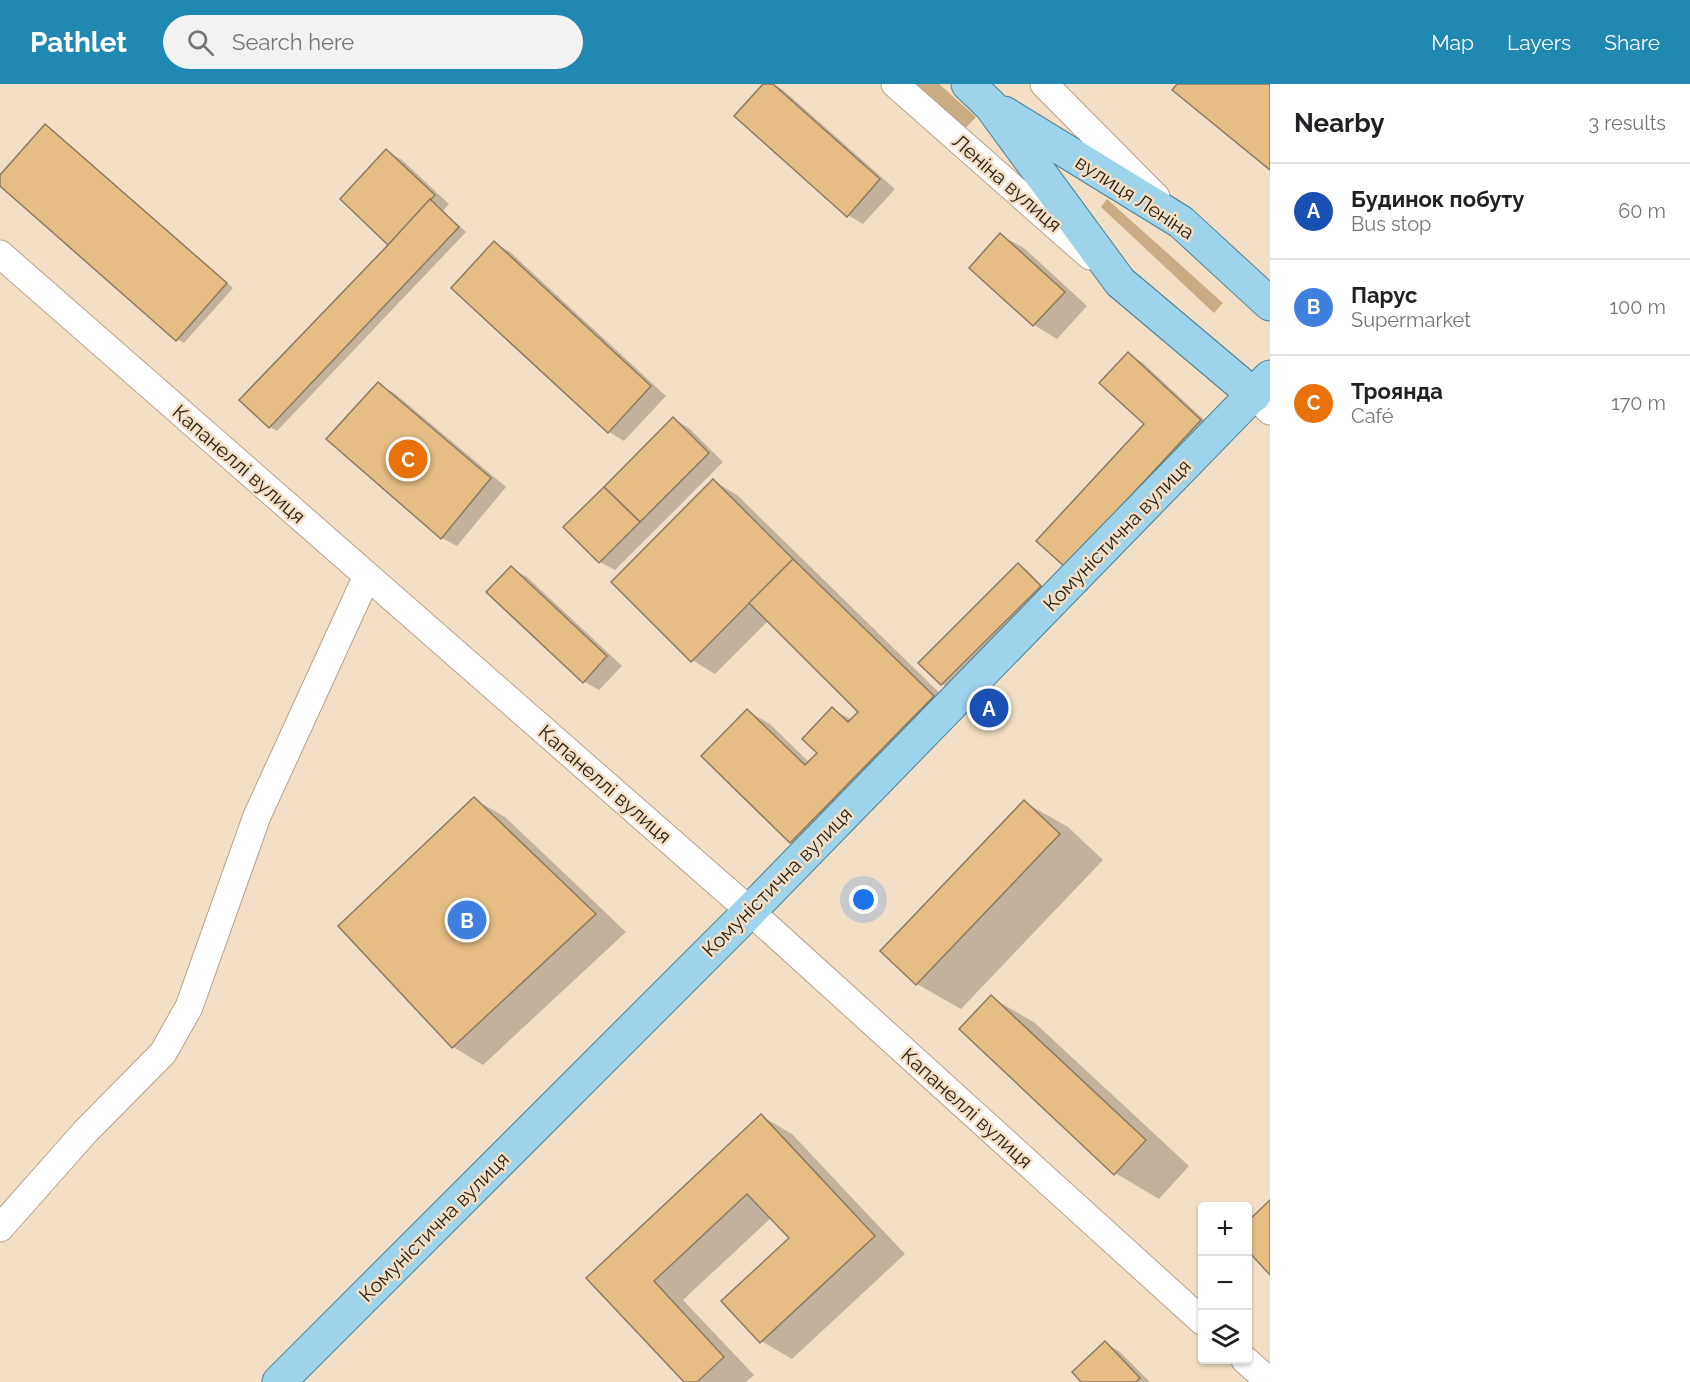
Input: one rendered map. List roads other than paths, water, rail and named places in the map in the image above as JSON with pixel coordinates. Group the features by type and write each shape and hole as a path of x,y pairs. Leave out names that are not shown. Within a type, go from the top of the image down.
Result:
{"main road":[{"name":"Леніна вулиця","path":"979,94 1119,282 1265,394"},
{"name":"вулиця Леніна","path":"979,94 1180,222 1270,304"},
{"name":"Комуністична вулиця","path":"279,1382 1265,394"}],"street":[{"name":"Леніна вулиця","path":"895,84 1119,282"},
{"path":"1044,84 1180,222"},
{"name":"Капанеллі вулиця","path":"0,254 750,911 1198,1316"},
{"path":"0,1228 85,1132 163,1053 189,1006 257,816 367,576"},
{"path":"1250,1364 1270,1382"}],"place":[{"name":"Троянда","path":"408,459"},
{"name":"Будинок побуту","path":"989,708"},
{"name":"Парус","path":"467,920"}]}
